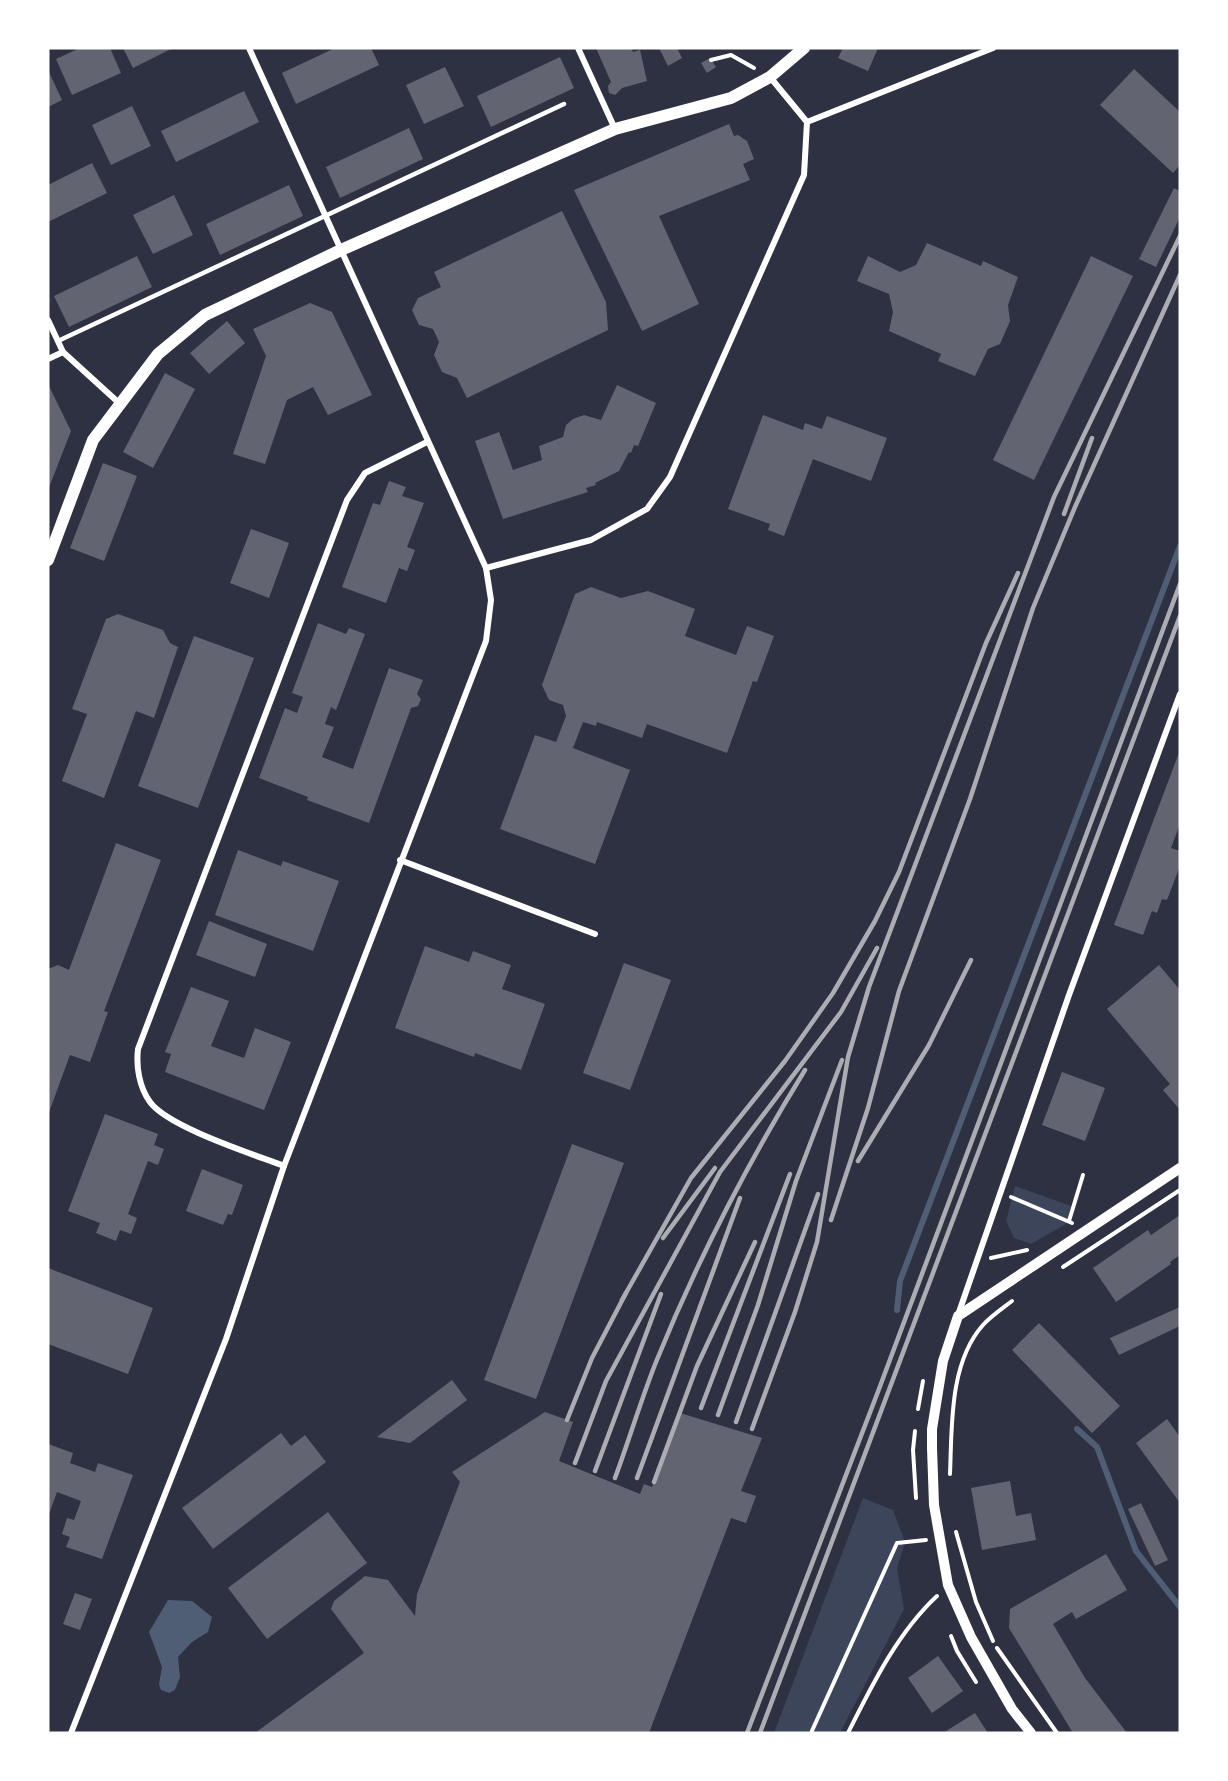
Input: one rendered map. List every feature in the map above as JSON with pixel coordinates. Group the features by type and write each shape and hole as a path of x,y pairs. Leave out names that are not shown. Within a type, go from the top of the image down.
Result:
{"main road":[{"path":"48,560 93,440 158,354 205,315 341,250 615,129 731,98 770,77 804,48"}],"street":[{"path":"71,1733 226,1340 284,1166 486,641 491,600 486,568 249,48"},
{"path":"578,48 615,129"},
{"path":"807,122 993,48"},
{"path":"486,568 591,540 647,509 670,477 804,175 807,122 770,77"},
{"path":"48,320 63,352 118,404"},
{"path":"48,359 63,352"},
{"path":"284,1166 167,1119 149,1102 136,1067 138,1049 347,500 365,473 427,442"},
{"path":"1030,1733 1012,1709 970,1637 948,1585 934,1505 932,1429 943,1362 958,1316 1073,984 1180,694"},
{"path":"400,860 595,934"},
{"path":"958,1316 1180,1168"}],"lane":[{"path":"58,341 326,218 564,104"}],"path":[{"path":"711,60 731,54 770,77"},
{"path":"1069,1221 1083,1175"},
{"path":"1060,1269 1180,1190"},
{"path":"1000,1193 1069,1221 1086,1231"},
{"path":"950,1485 952,1427 960,1371 973,1339 984,1324 1014,1299"},
{"path":"954,1525 976,1602 994,1644 1057,1733"},
{"path":"811,1733 897,1543 938,1538"},
{"path":"848,1733 869,1690 914,1620 948,1585"}],"shaded area":[{"path":"1015,1186 1071,1206 1066,1224 1031,1244 1014,1238 1006,1221"},
{"path":"863,1498 893,1510 905,1542 897,1568 904,1609 840,1733 774,1733"},
{"path":"168,1600 192,1601 212,1617 208,1632 192,1642 178,1657 180,1677 175,1690 169,1693 161,1690 159,1684 162,1667 149,1632"}],"building":[{"path":"80,48 110,48 121,73 72,95 56,59"},
{"path":"123,48 173,48 133,68"},
{"path":"335,48 371,48 379,65 296,104 282,73"},
{"path":"596,48 631,48 633,52 640,50 647,81 622,88 615,95 609,93 608,86 611,82"},
{"path":"659,48 677,48 682,58 668,66"},
{"path":"843,48 878,48 868,71 838,58"},
{"path":"560,57 574,88 491,127 477,96"},
{"path":"710,58 716,67 707,73 701,63"},
{"path":"445,67 464,106 424,124 406,85"},
{"path":"1134,69 1180,112 1180,165 1173,173 1100,105"},
{"path":"48,70 62,100 48,107"},
{"path":"244,91 259,122 176,162 161,131"},
{"path":"132,106 151,146 111,165 92,125"},
{"path":"729,124 734,136 738,135 747,141 754,159 743,164 750,180 659,216 699,304 642,331 574,190"},
{"path":"409,128 423,159 340,198 326,167"},
{"path":"92,163 107,193 48,222 48,185"},
{"path":"289,185 303,216 220,255 206,224"},
{"path":"1174,188 1180,191 1180,217 1156,267 1139,259"},
{"path":"174,195 193,235 153,254 133,215"},
{"path":"562,211 606,302 608,330 467,398 457,378 442,372 434,355 439,342 433,329 419,325 412,310 418,298 441,287 434,272"},
{"path":"927,243 981,266 983,261 1018,277 1008,305 1010,321 1000,344 988,349 975,376 938,361 941,354 889,331 893,312 889,294 857,281 868,256 900,272 916,265"},
{"path":"137,256 152,287 69,327 54,296"},
{"path":"1091,256 1133,276 1034,480 993,460"},
{"path":"310,303 332,312 372,395 328,415 313,387 287,400 265,464 233,454 266,356 253,329"},
{"path":"227,321 245,343 209,374 190,353"},
{"path":"165,373 195,389 153,468 123,452"},
{"path":"48,384 71,431 48,490"},
{"path":"617,385 656,403 638,446 634,445 619,471 595,483 596,485 586,488 588,492 503,519 475,441 499,432 513,470 542,460 539,446 563,437 566,425 573,419 584,415 601,420"},
{"path":"763,415 803,430 805,423 822,429 827,416 887,438 871,481 813,459 784,536 768,530 770,524 728,509"},
{"path":"103,463 137,476 104,561 70,548"},
{"path":"389,481 406,487 402,496 424,503 407,547 415,550 407,571 399,568 386,603 342,587 373,503 380,505"},
{"path":"251,529 289,543 269,598 230,583"},
{"path":"591,587 621,598 648,591 695,609 685,636 736,655 747,626 774,636 757,682 753,681 727,753 647,724 642,738 597,722 596,726 583,722 573,748 630,770 595,864 500,829 535,735 556,742 566,716 563,705 549,700 542,685 575,594"},
{"path":"118,614 163,630 170,643 178,647 154,718 136,711 104,798 62,781 87,714 72,709 106,619"},
{"path":"318,623 346,634 349,628 365,634 336,710 331,707 325,724 334,727 322,757 353,769 389,668 423,680 417,694 421,699 418,706 411,708 369,823 307,800 308,797 259,778 285,708 297,713 303,697 292,693"},
{"path":"194,636 254,658 198,808 138,786"},
{"path":"1180,750 1180,824 1171,848 1180,851 1180,866 1167,900 1162,899 1157,913 1152,911 1143,935 1114,925"},
{"path":"116,843 161,860 104,1011 108,1012 90,1062 70,1055 48,1115 48,969 58,965 69,970"},
{"path":"238,850 281,866 283,861 339,881 313,951 215,915"},
{"path":"209,921 267,944 255,977 196,955"},
{"path":"425,946 469,962 473,951 511,965 502,989 545,1004 521,1070 475,1053 474,1057 395,1028"},
{"path":"624,963 671,980 630,1090 583,1073"},
{"path":"1159,965 1180,990 1180,1110 1163,1090 1170,1084 1107,1009"},
{"path":"191,987 229,1001 211,1046 244,1058 255,1028 291,1042 264,1110 165,1072 171,1054 165,1052"},
{"path":"1062,1072 1105,1088 1085,1141 1042,1125"},
{"path":"105,1114 158,1134 154,1145 164,1149 158,1165 148,1161 128,1214 137,1218 131,1234 120,1230 116,1241 96,1233 100,1223 68,1211"},
{"path":"572,1144 624,1163 536,1399 484,1380"},
{"path":"202,1169 243,1185 232,1215 228,1214 223,1225 186,1211"},
{"path":"1180,1215 1180,1255 1170,1262 1171,1264 1116,1302 1093,1268 1148,1230 1151,1235"},
{"path":"48,1268 153,1308 128,1374 48,1344"},
{"path":"1180,1307 1180,1326 1119,1355 1110,1338"},
{"path":"1039,1323 1120,1406 1092,1433 1012,1350"},
{"path":"452,1380 467,1400 410,1443 377,1437"},
{"path":"545,1412 573,1422 559,1461 640,1494 644,1484 652,1487 680,1413 762,1438 741,1491 756,1496 746,1523 731,1518 649,1733 255,1733 364,1653 331,1609 334,1601 365,1576 388,1580 415,1616 417,1594 460,1482 452,1472"},
{"path":"1167,1419 1180,1437 1180,1503 1136,1443"},
{"path":"281,1433 291,1446 305,1435 326,1462 213,1549 182,1508"},
{"path":"48,1444 73,1453 70,1463 95,1472 98,1463 133,1475 102,1559 66,1547 70,1537 62,1534 67,1518 74,1520 81,1501 57,1492 48,1517"},
{"path":"1010,1481 1016,1516 1031,1513 1036,1540 982,1550 971,1488"},
{"path":"1141,1503 1168,1560 1155,1566 1128,1509"},
{"path":"328,1512 367,1563 267,1639 228,1588"},
{"path":"1106,1554 1127,1590 1076,1619 1072,1612 1053,1624 1085,1678 1127,1733 1073,1733 1009,1628 1010,1609"},
{"path":"75,1593 92,1599 80,1630 63,1624"},
{"path":"938,1656 963,1691 932,1713 908,1678"},
{"path":"975,1713 988,1733 943,1733"}],"waterway":[{"path":"897,1310 900,1281 1180,546"},
{"path":"1077,1429 1097,1447 1136,1551 1180,1607"}],"railway":[{"path":"752,1429 795,1312 817,1242 848,1057 869,987 1054,497 1180,236"},
{"path":"831,1220 868,1108 899,991 970,799 1033,608 1075,507 1180,275"},
{"path":"1064,514 1092,438"},
{"path":"622,1300 691,1178 785,1061 833,993 875,921 899,872 986,643 1018,573"},
{"path":"747,1733 879,1389 1180,584"},
{"path":"760,1733 1180,616"},
{"path":"575,1463 606,1381 720,1172 841,1012 877,948"},
{"path":"858,1161 929,1045 971,960"},
{"path":"718,1415 758,1305 796,1181 842,1060"},
{"path":"615,1478 656,1362 688,1287 743,1177 805,1070"},
{"path":"663,1238 715,1168"},
{"path":"701,1408 790,1174"},
{"path":"736,1422 818,1194"},
{"path":"637,1478 740,1198"},
{"path":"654,1482 697,1366 755,1242"},
{"path":"567,1420 592,1358 626,1293"},
{"path":"595,1471 661,1294"}]}
